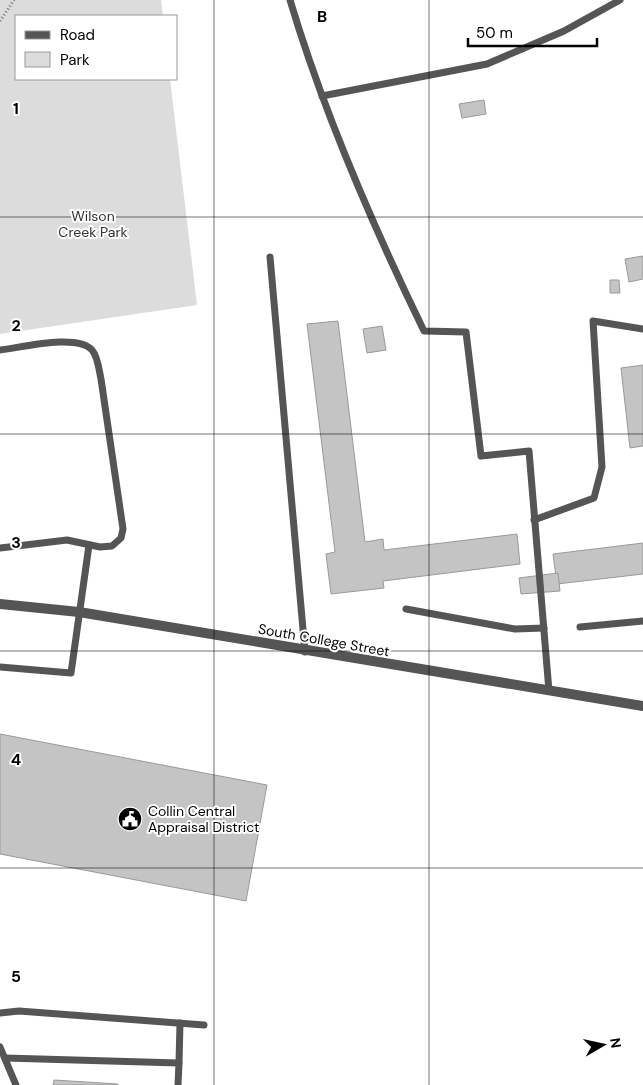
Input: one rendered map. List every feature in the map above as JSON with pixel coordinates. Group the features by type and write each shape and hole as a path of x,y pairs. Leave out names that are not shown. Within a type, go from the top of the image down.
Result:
{"street":[{"name":"South College Street","path":"0,604 79,612 305,652 643,706"}],"lane":[{"path":"290,0 305,52 374,228 424,331 466,332 481,456 529,451 549,691"},
{"path":"322,96 487,64 564,31 620,0"},
{"path":"270,257 305,652"},
{"path":"534,520 594,498 602,468 593,321 643,328"},
{"path":"0,350 71,342 83,344 91,348 96,356 123,529 121,538 112,546 100,547 67,540 51,540 0,548"},
{"path":"0,667 70,673 89,545"},
{"path":"406,609 515,629 544,628"},
{"path":"580,627 643,621"},
{"path":"0,1013 19,1011 204,1025"},
{"path":"178,1085 180,1023"},
{"path":"0,1047 16,1085"},
{"path":"4,1058 179,1063"}],"path":[{"path":"0,21 14,0"}],"green space":[{"name":"Wilson Creek Park","path":"0,0 161,0 163,15 15,15 15,80 170,80 197,305 0,334"}],"building":[{"path":"484,100 486,114 462,118 459,104"},
{"path":"643,256 643,279 629,282 625,259"},
{"path":"610,280 619,280 620,293 610,293"},
{"path":"338,321 365,542 383,539 384,550 517,534 520,564 383,581 384,588 331,594 326,554 335,552 307,324"},
{"path":"382,326 386,350 367,353 363,329"},
{"path":"643,365 643,446 630,448 621,368"},
{"path":"643,543 643,574 557,584 553,554"},
{"path":"558,573 560,591 521,594 519,578"},
{"name":"Collin Central Appraisal District","path":"0,734 267,785 246,901 0,854"},
{"path":"54,1080 118,1084 118,1085 53,1085"}],"place":[{"name":"Collin Central Appraisal District","path":"130,819"}]}
